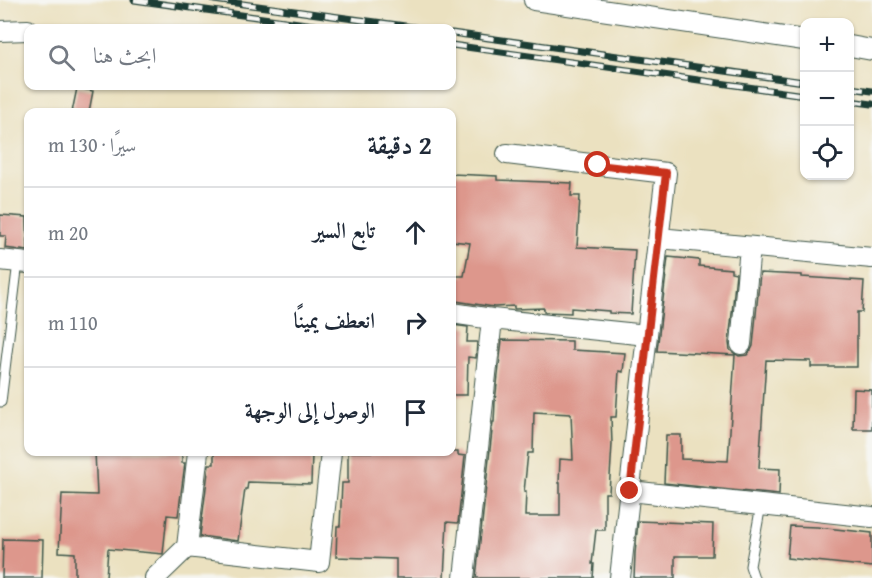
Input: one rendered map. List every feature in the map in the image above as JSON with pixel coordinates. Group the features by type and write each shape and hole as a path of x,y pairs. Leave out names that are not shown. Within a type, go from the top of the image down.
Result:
{"street":[{"path":"534,0 800,39"},
{"path":"0,31 24,30"},
{"path":"854,47 872,50"},
{"path":"507,154 666,173 620,578"},
{"path":"659,238 872,258"},
{"path":"741,344 750,247"},
{"path":"456,314 647,335"},
{"path":"464,578 492,319"},
{"path":"155,578 187,547 198,456"},
{"path":"187,547 319,562 331,456"},
{"path":"630,491 872,517"}],"lane":[{"path":"1,402 15,261"},
{"path":"754,578 750,566 761,505"}],"building":[{"path":"77,90 93,91 90,108 73,108"},
{"path":"456,174 497,176 497,180 572,183 571,196 580,196 577,247 635,250 631,314 571,308 571,313 544,312 544,308 514,309 514,306 494,307 456,301 456,276 464,276 470,243 456,241"},
{"path":"0,215 24,217 24,250 5,248 6,236 0,236"},
{"path":"668,257 699,260 699,266 731,269 731,272 736,273 729,343 730,350 739,356 747,355 753,346 760,273 864,281 862,312 857,312 857,367 811,367 811,361 766,360 759,468 780,469 779,495 664,483 666,435 681,435 681,459 728,461 735,355 657,351"},
{"path":"456,326 468,327 467,342 477,342 476,358 468,357 467,395 456,395"},
{"path":"502,340 572,341 572,350 625,353 623,372 619,371 616,417 611,417 612,444 609,493 605,493 605,530 596,530 592,564 594,564 593,578 476,578","holes":["534,412 571,414 573,460 560,459 560,516 525,516 526,492 524,492 528,453 533,453"]},
{"path":"854,389 872,390 872,429 853,429"},
{"path":"458,452 458,455 465,456 458,523 447,522 444,578 396,578 396,559 336,557 342,483 348,483 348,456 456,456"},
{"path":"95,456 182,456 182,463 185,463 178,516 167,515 163,554 108,549 106,578 75,578 75,553 59,552 62,494 97,495"},
{"path":"214,456 312,456 311,484 248,482 238,541 200,536 209,464 214,464"},
{"path":"638,521 713,524 712,556 675,556 675,578 634,578"},
{"path":"790,526 872,533 872,567 787,558"},
{"path":"3,539 43,540 42,578 2,578"}],"railway":[{"path":"134,0 306,24"},
{"path":"214,0 391,24"},
{"path":"456,34 800,81"},
{"path":"456,46 800,94"},
{"path":"854,89 872,91"},
{"path":"854,102 872,104"}],"route":[{"path":"598,165 666,173 630,491"}]}
